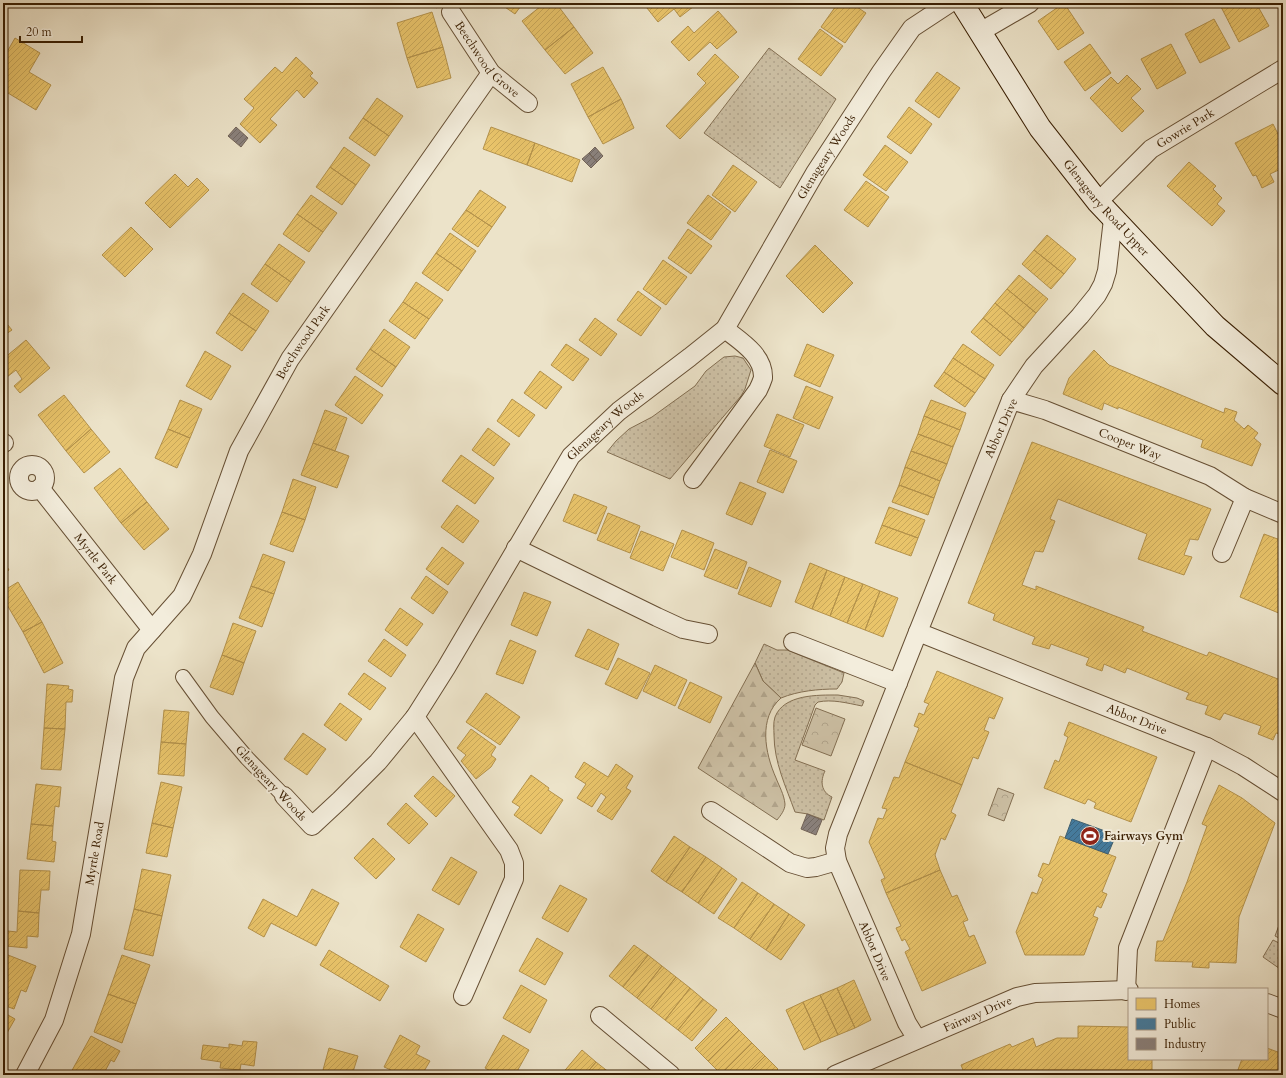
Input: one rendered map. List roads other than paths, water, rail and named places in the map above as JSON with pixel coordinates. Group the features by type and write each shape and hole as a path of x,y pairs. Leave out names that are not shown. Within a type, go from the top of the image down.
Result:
{"main road":[{"name":"Glenageary Road Upper","path":"962,3 1040,128 1098,202 1215,326 1283,384"}],"street":[{"name":"Glenageary Woods","path":"183,677 212,717 247,758 312,826 378,762 415,717 446,668 571,456 619,411 724,329 815,173 880,72 912,28 950,3"},
{"path":"980,32 1030,3"},
{"name":"Beechwood Grove","path":"451,12 491,73 528,103"},
{"name":"Gowrie Park","path":"1098,202 1151,149 1283,69"},
{"name":"Beechwood Park","path":"152,630 182,596 202,554 239,451 290,359 491,73"},
{"name":"Abbot Drive","path":"917,1039 904,1018 837,861 835,843 918,632 1012,400 1034,366 1080,316 1097,295 1103,284 1107,271 1113,218"},
{"path":"693,479 758,390 763,378 761,368 755,355 748,346 724,329"},
{"name":"Cooper Way","path":"1012,400 1045,410 1210,476 1245,498 1283,514"},
{"name":"Myrtle Park","path":"40,488 152,630"},
{"path":"1222,553 1245,498"},
{"path":"516,548 683,629 708,634"},
{"name":"Myrtle Road","path":"25,1075 54,1020 81,934 124,678 136,648 152,630"},
{"name":"Abbot Drive","path":"918,632 1207,748 1243,766 1283,792"},
{"path":"793,642 898,683"},
{"path":"415,717 509,850 514,863 514,879 463,996"},
{"path":"1127,991 1128,948 1207,748"},
{"path":"711,811 790,863 807,868 837,861"},
{"name":"Fairway Drive","path":"835,1075 1017,997 1035,993 1127,991"},
{"path":"1268,1003 1283,1009"},
{"path":"600,1016 671,1075"}],"place":[{"name":"Fairways Gym","path":"1090,836"}]}
